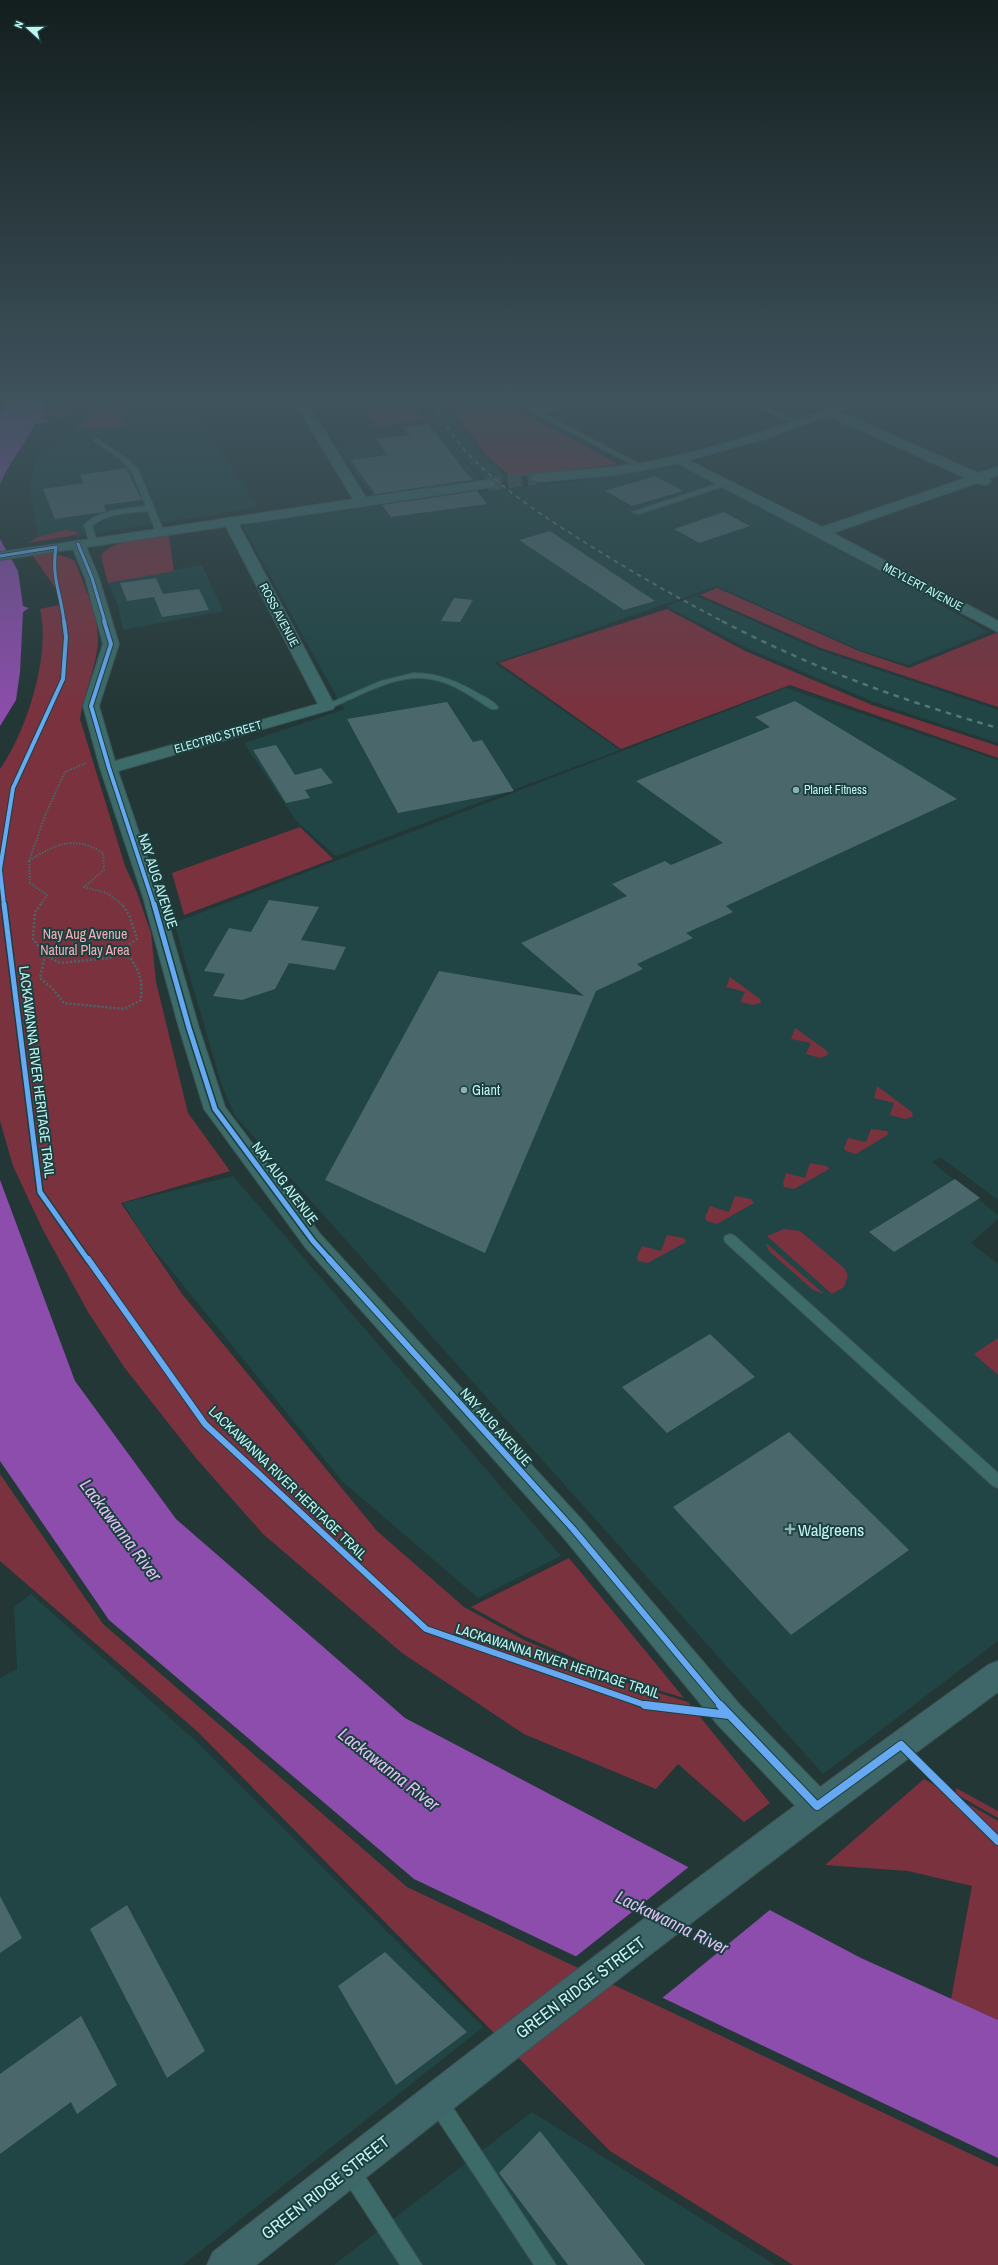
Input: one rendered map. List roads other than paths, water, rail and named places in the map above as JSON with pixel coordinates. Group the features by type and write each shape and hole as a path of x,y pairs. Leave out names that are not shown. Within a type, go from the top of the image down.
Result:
{"main road":[{"name":"GREEN RIDGE STREET","path":"226,2265 435,2099 817,1806 998,1675"}],"street":[{"path":"0,556 231,523 357,502"},
{"name":"MEYLERT AVENUE","path":"761,502 821,532 998,628"},
{"path":"821,532 909,502"},
{"name":"ROSS AVENUE","path":"231,523 327,706"},
{"name":"NAY AUG AVENUE","path":"86,543 92,578 111,644 91,706 109,768 152,897 189,1028 215,1108 313,1241 573,1529 729,1715 817,1806"},
{"name":"ELECTRIC STREET","path":"109,768 327,706"}],"lane":[{"path":"147,502 160,532"},
{"path":"636,512 669,502"},
{"path":"86,543 88,525 90,522 104,516 150,508"},
{"path":"327,706 391,681 416,676 431,676 443,679 494,706"},
{"path":"730,1239 998,1482"},
{"path":"435,2099 546,2265"},
{"path":"348,2168 412,2265"}],"water":[{"path":"0,539 18,571 23,606 29,608 23,612 20,672 16,700 0,726"},
{"name":"Lackawanna River","path":"0,1180 75,1381 176,1519 405,1718 861,1958 998,2020 998,2158 414,1879 109,1620 0,1461"}],"railway":[{"path":"524,502 605,555 664,590 724,622"},
{"path":"722,621 755,638 857,682 962,718 998,728"}],"place":[{"name":"Planet Fitness","path":"796,790"},
{"name":"Giant","path":"464,1090"},
{"name":"Walgreens","path":"790,1529"}],"park label":[{"name":"Nay Aug Avenue Natural Play Area","path":"85,942"}]}
